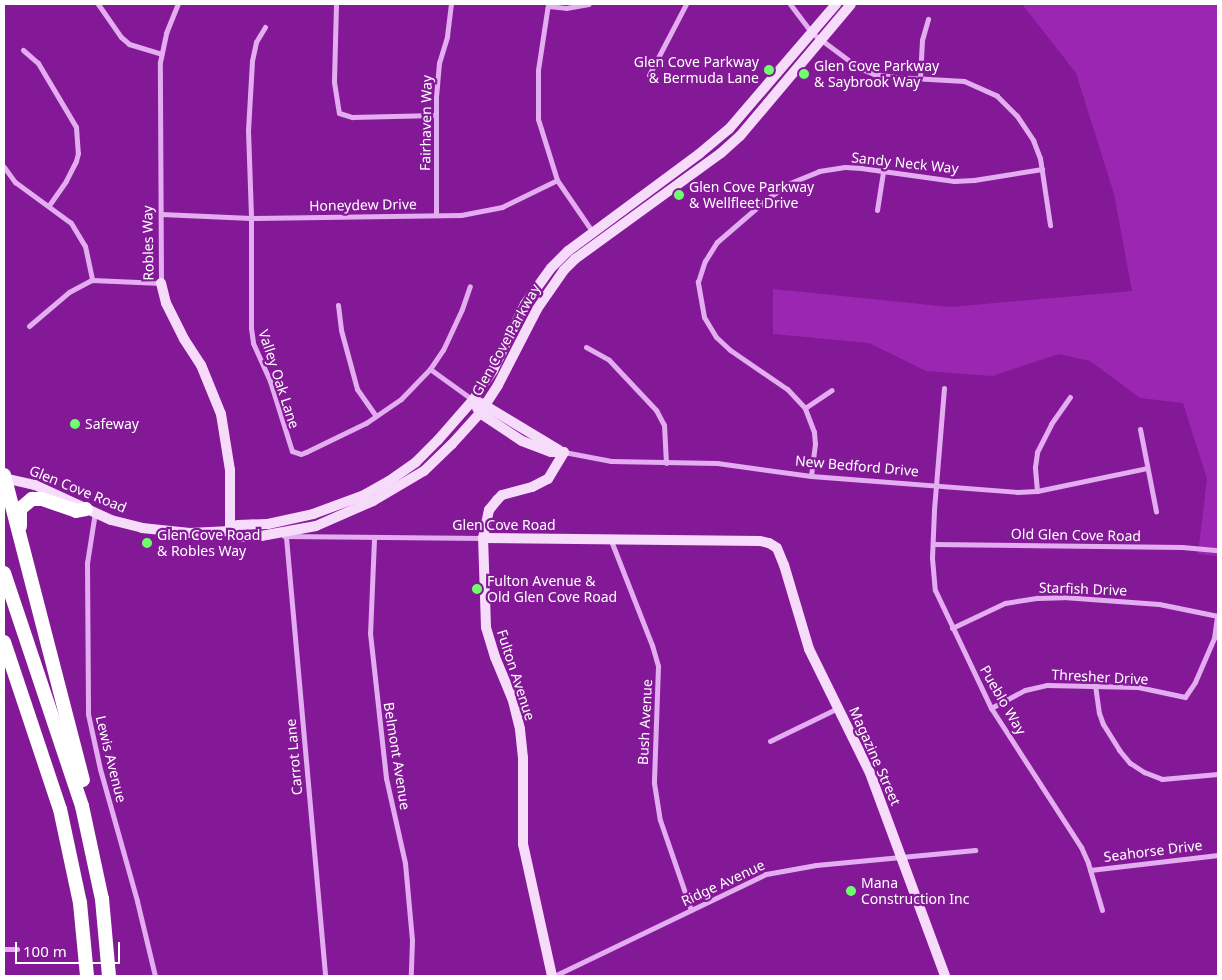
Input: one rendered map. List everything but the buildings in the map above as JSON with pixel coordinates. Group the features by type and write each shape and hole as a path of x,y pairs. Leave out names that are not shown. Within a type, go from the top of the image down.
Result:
{"highway":[{"path":"4,478 78,758 89,805 91,840"},
{"path":"20,537 20,509 32,499 42,499 76,511 90,510"},
{"path":"4,573 71,766 91,840 103,909 109,976"},
{"path":"4,642 60,808 80,903 87,976"},
{"path":"4,671 41,766 60,808"}],"main road":[{"name":"Glen Cove Parkway","path":"268,524 333,508 390,481 416,462 473,400 493,370 525,304 543,279 568,251 700,154 729,129 836,4"},
{"name":"Glen Cove Parkway","path":"261,536 316,526 391,492 424,470 452,444 483,409 498,385 537,309 552,286 575,260 671,191 740,136 852,4"},
{"name":"Robles Way","path":"161,283 169,309 184,339 201,365 221,414 230,470 230,531"},
{"name":"New Bedford Drive","path":"473,400 522,441 551,452 564,452"},
{"name":"Fulton Avenue","path":"553,976 523,844 523,758 520,729 512,698 495,657 486,626 483,538 489,510 497,500 502,495 541,484 548,479 564,452"},
{"name":"Glen Cove Road","path":"4,478 35,485 117,521 170,532 230,531 239,537 261,536"},
{"name":"Glen Cove Road","path":"230,531 238,525 268,524"},
{"name":"Glen Cove Road","path":"483,538 760,541 769,543 777,548"},
{"name":"Magazine Street","path":"777,548 784,565 809,649 870,773 945,976"}],"street":[{"path":"98,4 129,44 161,54"},
{"name":"Robles Way","path":"161,283 161,54 166,33 178,4"},
{"path":"336,4 334,82 339,113 352,117 436,115"},
{"name":"Fairhaven Way","path":"436,215 436,115 439,63 447,36 451,4"},
{"path":"589,4 573,8 548,5 538,70 537,104 545,142 557,180 600,242"},
{"path":"649,75 686,4"},
{"path":"790,4 812,33 846,60 874,74 964,81 997,96 1026,127 1040,158 1050,224"},
{"path":"920,78 922,40 928,18"},
{"name":"Valley Oak Lane","path":"265,27 256,42 252,61 248,130 251,218 251,328 253,343 270,381 292,451 300,454 306,452 376,416 400,399 430,368 452,331 470,286"},
{"path":"24,50 38,63 76,127 78,153 76,161 66,181 49,205"},
{"path":"4,167 16,182 65,216 78,232 85,246 92,280"},
{"name":"Sandy Neck Way","path":"811,476 815,444 814,432 805,408 787,389 730,350 709,327 700,302 698,282 705,261 717,242 768,198 790,183 819,171 834,168 861,168 954,181 974,180 1042,169"},
{"path":"877,210 883,171"},
{"name":"Honeydew Drive","path":"161,214 251,218 436,215 493,210 557,180"},
{"path":"29,326 69,292 92,280 161,283"},
{"path":"338,305 341,330 357,389 376,416"},
{"path":"586,347 609,360 656,410 665,431 666,463"},
{"name":"New Bedford Drive","path":"430,368 473,400"},
{"name":"Pueblo Way","path":"944,388 933,544 935,590 991,708 1081,847 1102,910"},
{"path":"805,408 832,390"},
{"path":"1037,491 1034,467 1037,452 1051,424 1070,397"},
{"path":"1140,429 1156,511"},
{"name":"New Bedford Drive","path":"564,452 611,461 717,463 811,476 1017,492 1037,491 1147,468"},
{"name":"Lewis Avenue","path":"90,510 87,563 88,714 100,769 133,884 155,976"},
{"name":"Glen Cove Road","path":"261,536 374,539 483,538"},
{"name":"Carrot Lane","path":"286,536 325,976"},
{"name":"Bush Avenue","path":"610,538 656,660 658,680 654,783 660,820 691,910"},
{"name":"Belmont Avenue","path":"374,539 370,633 386,778 405,863 412,940 412,976"},
{"name":"Old Glen Cove Road","path":"933,544 1182,547 1218,550"},
{"name":"Starfish Drive","path":"952,628 1005,603 1038,598 1063,597 1159,604 1218,616"},
{"name":"Thresher Drive","path":"991,708 1035,687 1047,684 1138,687 1185,697 1195,682 1214,638 1218,616"},
{"path":"1096,685 1103,724 1119,750 1130,763 1144,772 1162,779 1218,774"},
{"path":"770,741 838,708"},
{"name":"Ridge Avenue","path":"553,976 757,878 778,870 975,850"},
{"name":"Seahorse Drive","path":"1090,870 1218,854"},
{"path":"4,949 17,949"}],"shaded area":[{"path":"1022,4 1218,4 1218,556 1198,554 1207,479 1183,403 1140,398 1090,361 1059,354 992,376 926,371 869,343 773,334 773,289 950,307 1132,291 1114,194 1076,73"}],"place":[{"name":"Glen Cove Parkway & Bermuda Lane","path":"769,70"},
{"name":"Glen Cove Parkway & Saybrook Way","path":"804,74"},
{"name":"Glen Cove Parkway & Wellfleet Drive","path":"679,195"},
{"name":"Safeway","path":"75,424"},
{"name":"Glen Cove Road & Robles Way","path":"147,543"},
{"name":"Fulton Avenue & Old Glen Cove Road","path":"477,589"},
{"name":"Mana Construction Inc","path":"851,891"}]}
